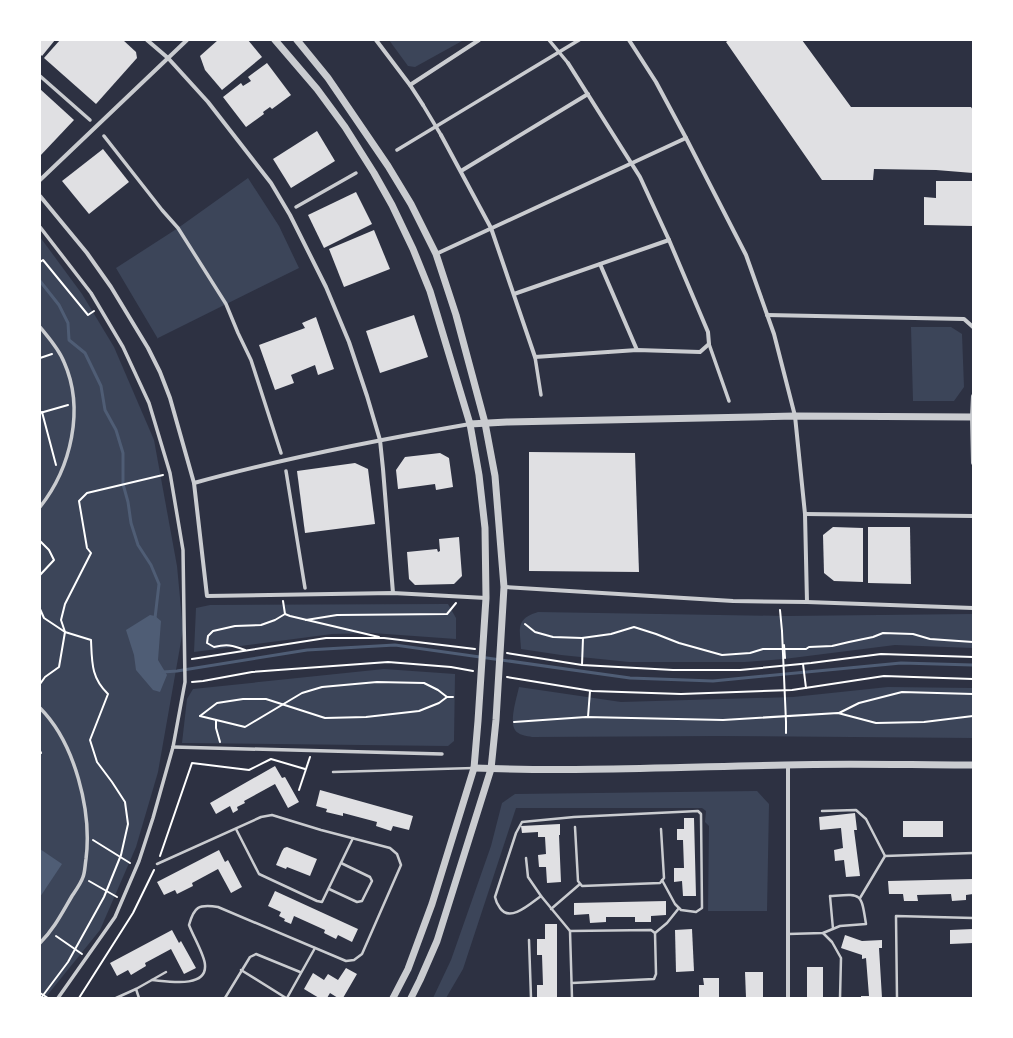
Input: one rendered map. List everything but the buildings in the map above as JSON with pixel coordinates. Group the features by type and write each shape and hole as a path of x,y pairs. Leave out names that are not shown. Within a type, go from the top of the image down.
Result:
{"street":[{"path":"147,40 168,58 208,102 271,183 290,214 326,287 349,342 380,440 393,594"},
{"path":"40,180 187,40"},
{"path":"275,40 317,89 345,127 392,205 413,249 430,291 470,424 479,475 484,528 486,598 474,768 432,904 408,969 393,998"},
{"path":"297,40 328,78 388,166 414,211 436,254 456,315 485,423 495,476 504,587 496,720 491,769 437,941 411,998"},
{"path":"376,40 410,85 436,126 492,228 535,357 541,396"},
{"path":"410,85 479,40"},
{"path":"550,40 568,63 640,176 708,332 709,344 728,401"},
{"path":"397,150 579,40"},
{"path":"629,40 656,82 746,255 774,334 795,416 805,514 807,602"},
{"path":"40,76 90,120"},
{"path":"461,171 588,94"},
{"path":"104,136 178,228 226,304 251,360 281,453"},
{"path":"436,254 686,138"},
{"path":"296,207 356,173"},
{"path":"40,196 87,253 111,287 148,348 160,372 170,398 194,484 207,596 393,594 486,598"},
{"path":"40,227 91,293 123,347 149,403 170,473 183,550 184,682 173,747 153,818 136,867 115,917 58,998"},
{"path":"514,294 669,240"},
{"path":"600,264 637,350"},
{"path":"767,315 964,319 973,327"},
{"path":"40,327 53,342 64,362 72,388 74,420 68,451 59,476 48,497 40,507"},
{"path":"535,357 637,350 700,352 709,344"},
{"path":"973,396 973,462"},
{"path":"194,484 244,470 380,440 470,424 795,416 972,417"},
{"path":"286,471 305,588"},
{"path":"805,514 973,516"},
{"path":"504,587 733,601 973,608"},
{"path":"40,708 58,731 71,757 86,816 88,842 83,877 51,933 40,944"},
{"path":"173,747 442,754"},
{"path":"788,765 788,998"},
{"path":"474,768 973,765"}],"lane":[{"path":"333,772 474,768"},
{"path":"822,811 856,810 866,819 885,856"},
{"path":"541,896 520,911 508,914 502,911 496,902 496,896 516,833 522,822 698,811 701,814 702,908 696,912 681,910 675,904 662,880"},
{"path":"152,980 183,982 195,980 203,974 206,966 204,959 188,925 196,908 206,905 218,907 346,961 354,960 362,954 401,865 398,854 390,848 321,830 272,814 261,817 157,864"},
{"path":"575,827 578,881 582,886 660,883 664,878 660,829"},
{"path":"236,829 259,874 322,902 353,838"},
{"path":"885,856 973,854"},
{"path":"860,898 885,856"},
{"path":"526,858 528,877 551,909 570,931 572,998"},
{"path":"329,889 357,902 362,901 372,880 370,877 341,863"},
{"path":"551,909 580,884"},
{"path":"788,934 823,933 833,929 840,926 866,924 863,903 860,898 853,895 830,896 833,929"},
{"path":"572,983 654,979 656,974 655,933 679,908"},
{"path":"897,998 896,916 973,918"},
{"path":"570,931 651,930 655,933"},
{"path":"823,933 832,942 841,958 840,998"},
{"path":"529,940 530,998"},
{"path":"241,970 286,998 315,948"},
{"path":"225,998 250,957 256,954 300,972"},
{"path":"116,998 136,989 166,972"},
{"path":"136,989 139,998"}],"path":[{"path":"40,262 43,260 88,314 94,311"},
{"path":"40,358 59,352"},
{"path":"59,476 41,412 73,404"},
{"path":"40,684 45,677 59,667 65,632 62,620 65,604 91,553 87,548 79,501 87,493 165,474"},
{"path":"40,541 49,550 54,560 40,575"},
{"path":"283,601 285,614"},
{"path":"306,620 337,615 447,614 457,602"},
{"path":"40,609 44,618 65,632 91,640 91,663 100,685 108,694 90,740 97,762 125,802 128,824 120,856 106,891 68,962 41,998"},
{"path":"780,610 785,666"},
{"path":"246,650 225,644 214,647 207,643 208,636 213,631 235,626 261,625 275,620 285,614 384,638"},
{"path":"525,624 535,632 553,637 583,638 611,634 634,627 656,634 679,644 722,655 750,653 763,649 806,649 809,647 832,646 873,637 883,633 913,634 930,639 973,642"},
{"path":"782,631 786,722"},
{"path":"582,665 583,638"},
{"path":"806,688 804,664 881,654 973,657"},
{"path":"184,682 203,681 252,672 388,662 451,667 480,672"},
{"path":"502,676 590,691 681,694 785,691 884,676 973,679"},
{"path":"447,697 438,690 424,683 377,682 322,687 302,693 283,704 264,717 245,727 200,716 217,704 243,699 266,699 283,704 325,718 360,717 419,711 439,703 447,697 453,697"},
{"path":"588,717 590,691"},
{"path":"785,691 786,733"},
{"path":"838,713 858,703 902,692 973,694"},
{"path":"514,722 588,717 723,720 838,713 876,723 924,722 973,716"},
{"path":"216,720 216,728 222,748"},
{"path":"299,790 313,751"},
{"path":"80,998 133,913 157,864 192,763 249,770 271,759 305,770"},
{"path":"87,836 136,867"},
{"path":"83,877 122,900"},
{"path":"51,933 75,949"},
{"path":"40,993 48,998"}],"shaded area":[{"path":"389,40 462,41 415,67 408,66"},
{"path":"248,178 279,226 299,268 158,339 116,268 178,228"},
{"path":"40,237 82,294 114,347 154,440 177,566 183,630 158,772 136,847 100,930 45,998 40,998"},
{"path":"911,327 951,327 962,334 964,387 954,401 913,401"},
{"path":"448,604 456,618 456,639 372,633 332,634 194,652 196,608 210,605"},
{"path":"538,612 786,616 973,614 973,648 895,645 784,659 745,662 629,662 521,649 520,626 526,618"},
{"path":"150,615 155,616 161,621 158,660 167,675 160,692 153,690 136,670 134,655 126,630"},
{"path":"384,669 455,674 454,741 448,746 182,743 187,699 193,689"},
{"path":"519,687 621,702 793,697 888,687 973,688 973,738 717,736 532,737 518,733 513,726 513,715"},
{"path":"757,791 769,804 767,911 708,911 709,826 705,822 706,811 702,808 516,808 463,969 446,998 433,998 451,960 491,846 502,803 515,794"},
{"path":"40,849 62,864 40,897"}],"waterway":[{"path":"40,281 59,305 68,323 69,340 85,353 101,386 105,410 116,430 123,453 123,484 128,502 131,523 138,545 151,565 159,584 155,618"},
{"path":"163,672 307,650 395,645 630,678 713,681 901,663 973,665"}]}
